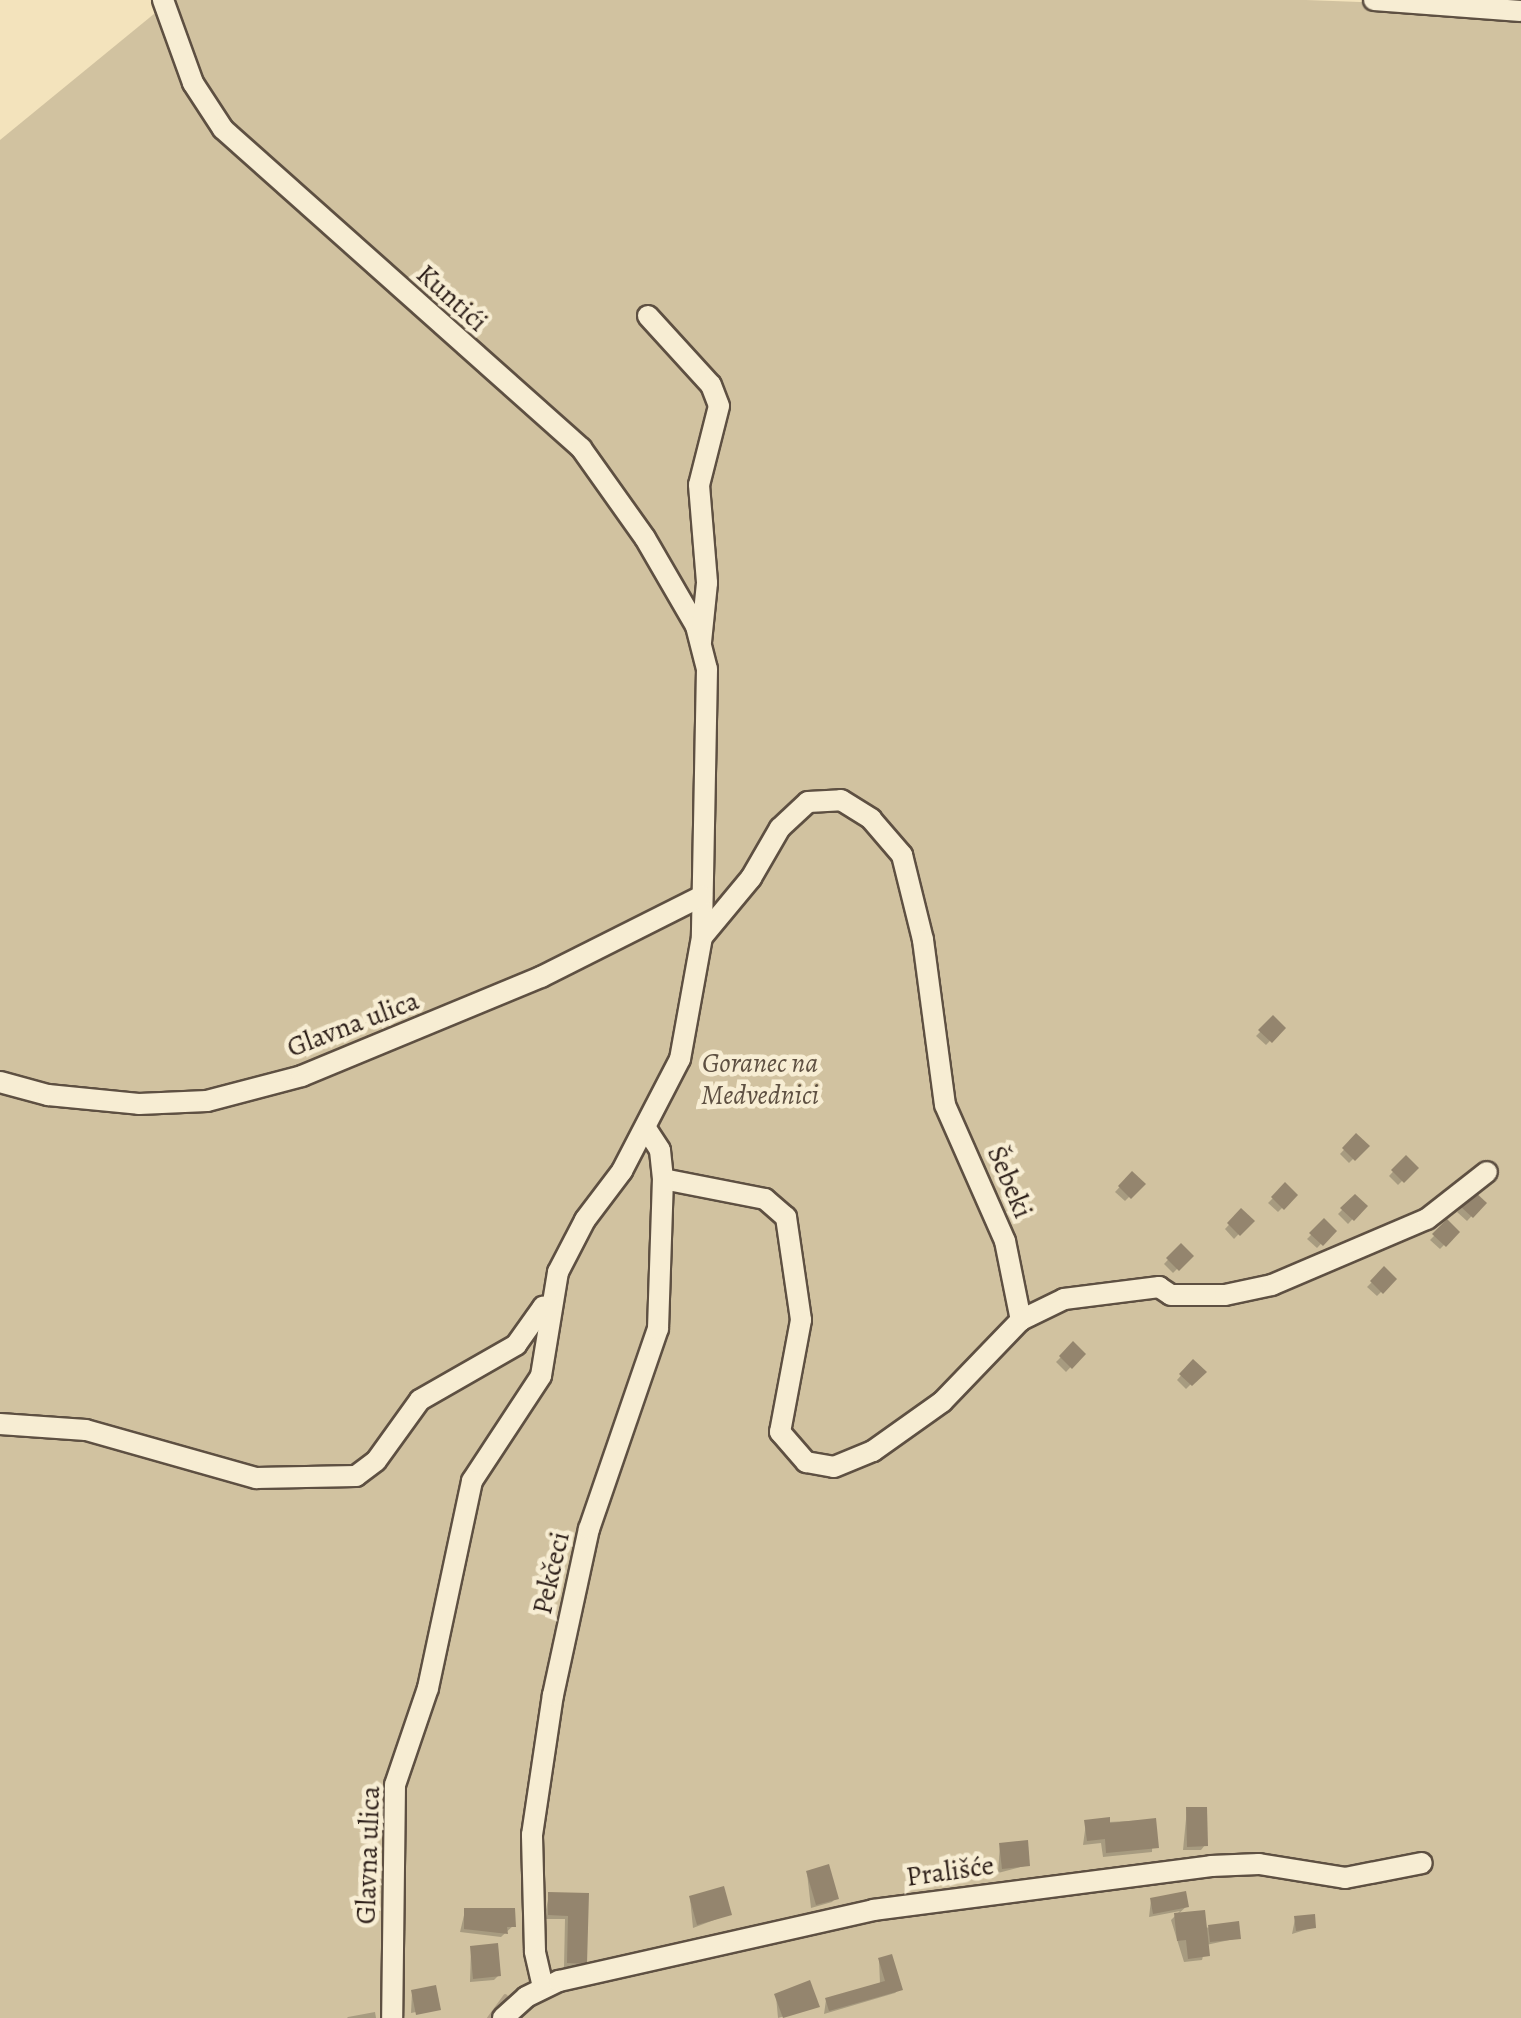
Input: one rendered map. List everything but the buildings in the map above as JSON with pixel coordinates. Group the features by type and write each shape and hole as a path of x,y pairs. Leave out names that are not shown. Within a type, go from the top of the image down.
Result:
{"street":[{"name":"Kuntići","path":"163,0 192,83 222,129 580,448 645,538 701,644 707,670 702,937"},
{"path":"1374,0 1521,12"},
{"name":"Kuntići","path":"648,316 711,385 719,406 700,485 707,612 701,644"},
{"name":"Šebeki","path":"702,937 751,878 780,828 808,802 840,800 871,819 902,855 923,940 946,1104 1005,1241 1021,1320"},
{"name":"Glavna ulica","path":"0,1082 48,1095 140,1104 206,1100 302,1076 542,977 702,896"},
{"name":"Glavna ulica","path":"392,2018 395,1786 428,1688 472,1481 541,1376 552,1306 567,1254 645,1128 680,1059 702,937"},
{"name":"Pekčeci","path":"543,1987 531,1894 532,1835 553,1695 590,1529 652,1356 663,1179 660,1150 645,1128"},
{"path":"663,1179 765,1199 786,1216 801,1320 780,1432 806,1462 834,1467 874,1451 942,1402 1021,1320 1064,1298 1159,1287 1171,1296 1225,1295 1272,1285 1426,1219 1487,1172"},
{"name":"Glavna ulica","path":"0,1424 86,1430 256,1478 356,1476 376,1462 420,1400 516,1345 543,1307 552,1306"},
{"name":"Prališće","path":"503,2018 543,1987 873,1910 1211,1866 1258,1864 1345,1878 1422,1863"}],"green space":[{"name":"Goranec na Medvednici","path":"171,0 1306,0 1521,8 1521,2018 0,2018 0,140"}],"waterway":[{"path":"489,2018 505,1996"}]}
